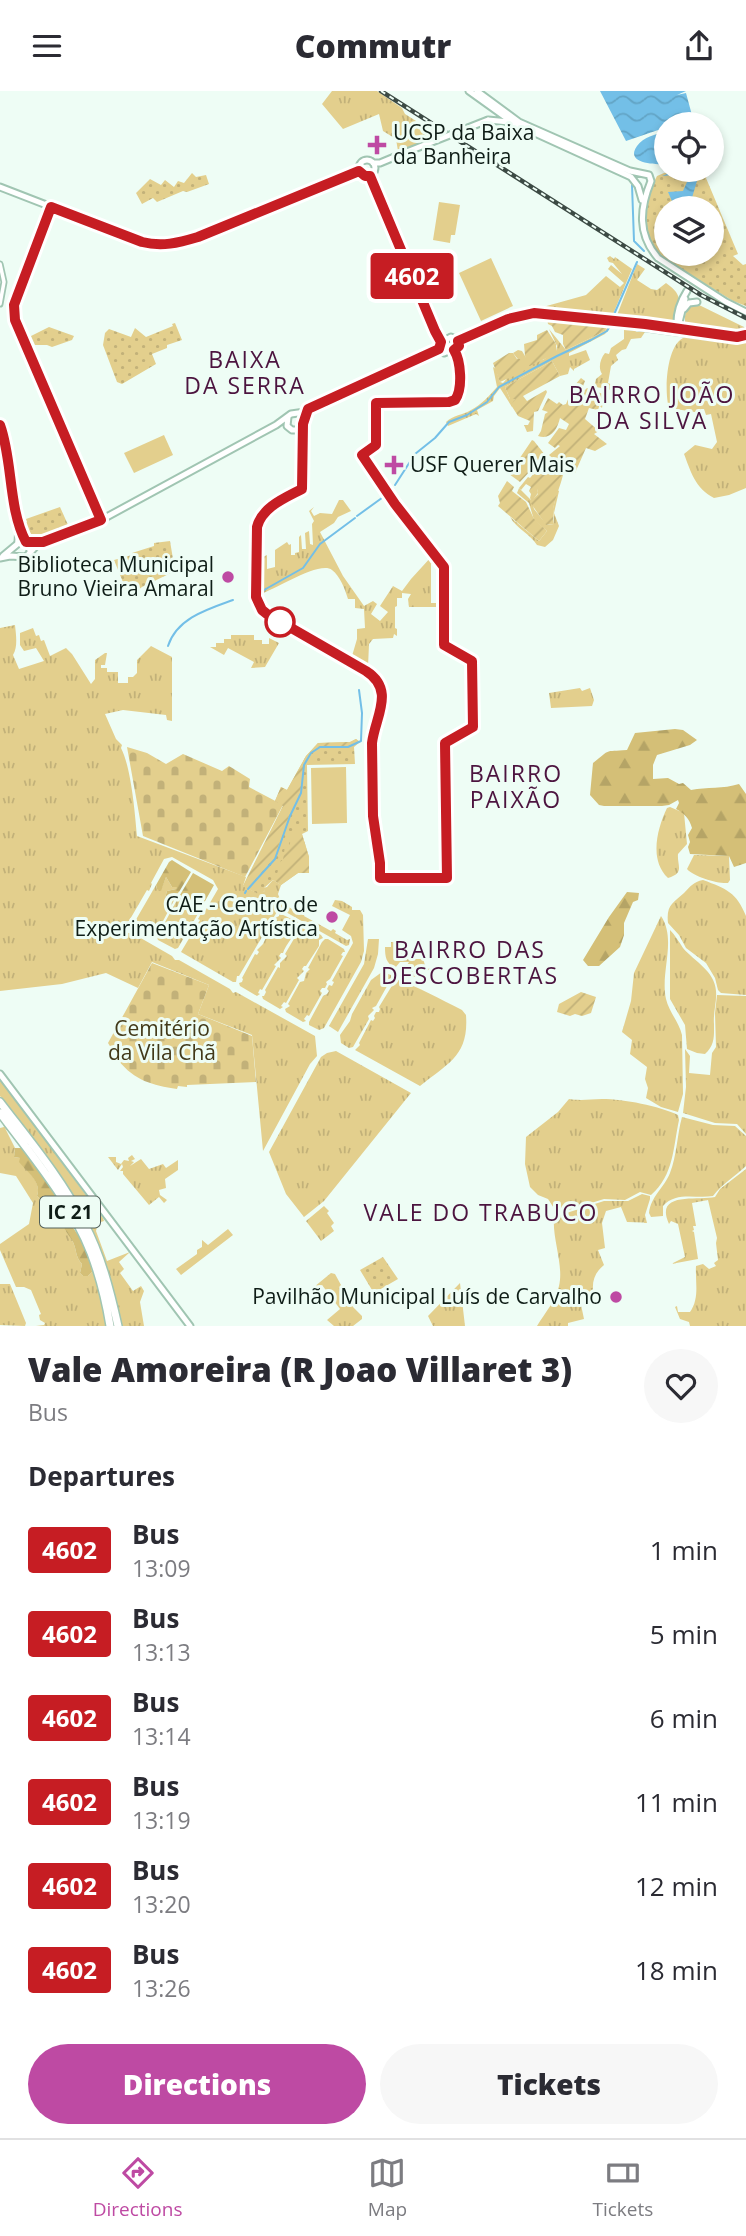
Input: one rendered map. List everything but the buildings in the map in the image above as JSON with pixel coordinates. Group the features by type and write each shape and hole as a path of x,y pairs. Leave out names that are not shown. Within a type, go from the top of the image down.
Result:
{"highway":[{"name":"IC 21","path":"0,1102 72,1200 84,1222 104,1270 118,1326"},
{"name":"IC 21","path":"0,1113 67,1207 79,1229 98,1274 110,1326"}],"main road":[{"path":"469,91 515,124"},
{"path":"477,91 519,122 630,171 647,173 651,176 643,207"},
{"path":"488,120 492,115 492,107"},
{"path":"359,171 370,176 376,165 488,120 500,120 515,124 628,175 644,188 649,186"},
{"path":"359,171 363,161 367,160 376,165"},
{"path":"0,187 155,245 198,237 359,171"},
{"path":"641,173 636,177 643,207 643,235 649,248 658,258 726,302 746,310"},
{"path":"676,330 686,293"},
{"path":"664,327 681,316 689,303 697,302"},
{"path":"458,341 508,319 528,314 737,337"},
{"path":"681,316 686,326 698,331"},
{"path":"602,321 714,337 746,335"},
{"path":"0,558 26,557 43,542 101,520 288,417 439,349 441,342 453,337 458,341"},
{"path":"439,349 444,353 450,352 458,348 458,341"},
{"path":"276,425 298,430 308,409"},
{"path":"295,414 300,416 303,422"},
{"path":"287,426 288,417"},
{"path":"0,558 21,541 43,542"},
{"path":"27,542 30,552"},
{"path":"16,545 15,552 18,556"},
{"path":"0,1074 190,1326"}],"street":[{"path":"0,264 4,282 0,304"},
{"path":"0,425 19,520 27,542"},
{"path":"16,545 19,520"}],"green space":[{"path":"332,91 377,91 402,108 405,114 443,135 398,151 396,139 383,131 379,114 343,129 322,104"},
{"path":"192,173 196,177 206,175 209,184 157,202 153,198 142,204 136,193 150,179 161,185 165,180 174,187 178,181 184,183"},
{"path":"654,182 708,182 714,196 654,196 654,250 646,229 648,194"},
{"path":"439,202 460,205 455,235 451,235 450,243 433,240"},
{"path":"724,221 738,254 733,256 743,265 746,264 746,306 733,301 676,266 724,266"},
{"path":"610,256 632,269 611,319 632,321 617,315 637,264 645,269 637,280 657,290 666,283 678,295 679,304 673,321 666,325 603,319 543,311 543,307 586,295 606,276 620,287 624,283 608,269 611,265 622,274 609,262 607,258"},
{"path":"491,258 513,306 481,321 459,273"},
{"path":"695,303 746,328 746,332 727,334 689,327 685,323 685,316 688,306"},
{"path":"554,318 594,323 610,328 605,334 569,353 569,356 586,350 590,360 574,371 570,367 568,374 560,376 552,361 505,387 510,399 515,399 512,407 500,388 493,401 477,410 479,416 476,414 448,426 446,422 475,408 497,387 493,367 503,383 521,363 513,353 522,351 528,361 543,360 556,351 557,346 549,329 566,350 607,328 554,322"},
{"path":"547,319 607,327 605,331 566,350 563,335 555,332"},
{"path":"175,323 182,340 152,354 156,364 122,384 117,382 103,345 105,333 109,329 131,337 135,328 146,337"},
{"path":"49,327 74,336 72,340 52,347 35,345 31,336"},
{"path":"624,329 645,332 641,338 631,339 626,349 616,355 618,360 611,366 608,383 613,385 604,397 602,408 603,388 594,387 596,379 602,374 601,361 605,353 609,354 611,348 624,339"},
{"path":"547,330 556,344 556,351 559,352 528,365 524,344 537,340 537,335"},
{"path":"685,337 731,340 746,338 746,488 729,495 714,498 702,489 694,479 684,454 695,445 712,449 717,442 711,414 706,415 704,409 701,409 701,413 669,408 667,401 670,358 679,341"},
{"path":"509,353 520,359 525,371 500,382 493,363"},
{"path":"552,361 560,376 523,396 527,401 546,390 547,392 538,411 534,412 533,431 527,432 524,425 528,425 530,421 518,416 511,405 515,399 510,399 505,387"},
{"path":"581,378 585,381 582,389 587,388 603,394 598,410 589,408 585,419 599,431 594,434 607,444 595,451 586,448 575,473 567,471 549,455 560,446 555,448 548,443 559,428 566,430 569,424 560,418 553,433 547,437 538,436 548,412 542,410 548,398 557,404 566,404"},
{"path":"164,435 173,455 134,473 124,453"},
{"path":"532,440 545,455 520,482 509,474"},
{"path":"543,462 563,475 554,505 554,524 546,525 530,502 538,494 537,489 529,491 531,487 526,484 521,490 519,488"},
{"path":"507,481 514,487 512,491 526,502 534,519 547,531 539,541 498,506 498,496"},
{"path":"519,488 531,500 529,491 537,489 538,493 532,501 534,509 547,525 554,524 553,509 557,490 559,491 554,513 559,526 553,540 545,547 537,545 510,517 539,541 547,531 534,520 529,503 517,493"},
{"path":"339,500 343,500 351,511 338,517 320,532 343,576 364,606 373,601 377,604 371,614 380,621 388,612 380,606 393,586 402,591 432,556 439,564 431,564 431,603 440,603 440,607 409,607 408,599 411,594 402,593 402,598 397,598 395,607 397,636 394,634 393,638 373,639 369,644 368,667 352,656 357,629 365,628 364,609 355,608 355,599 348,599 340,579 332,570 326,568 308,572 260,594 260,568 263,557 267,555 267,569 275,567 275,550 287,542 291,544 291,555 295,555 299,552 301,535 302,549 306,549 305,533 309,531 310,544 313,545 314,521 309,511 314,507 311,511 314,516 320,513 332,514"},
{"path":"60,507 69,527 36,539 26,535 26,519"},
{"path":"170,541 175,571 142,587 129,597 114,560 154,546 154,543"},
{"path":"15,625 16,645 13,655 19,669 44,661 36,648 24,651 20,645 20,633 33,628 36,636 39,635 41,641 44,640 50,656 66,648 91,684 95,679 95,660 105,653 105,665 101,665 101,668 107,668 107,672 118,672 118,683 128,683 128,677 137,673 137,660 151,646 172,657 172,721 167,720 166,715 123,710 105,714 116,739 122,745 132,791 137,836 246,877 243,886 257,893 265,891 263,888 273,880 281,885 278,894 286,905 298,913 305,913 304,916 331,931 333,929 347,940 350,939 349,945 346,946 278,910 237,976 236,982 233,982 181,952 202,912 204,913 218,889 213,880 172,857 164,859 149,891 147,890 129,921 131,922 124,929 126,933 132,933 233,993 236,992 315,1036 317,1056 310,1064 263,1151 252,1035 198,1014 209,985 152,962 138,988 106,973 62,984 0,991 0,628"},
{"path":"231,635 254,635 254,640 262,640 262,644 269,644 269,638 279,643 265,667 251,668 254,662 228,648 224,655 210,647 216,647 216,643 224,643 224,639 231,639"},
{"path":"580,688 582,691 590,688 594,700 592,706 551,708 549,693"},
{"path":"683,730 697,740 690,745 657,755 653,765 653,779 668,778 679,784 683,783 691,790 739,784 746,794 746,863 734,867 729,856 690,854 688,835 692,828 686,817 676,809 678,800 662,806 604,806 599,805 590,795 593,763 603,755 611,751 627,750 635,733"},
{"path":"356,739 360,742 354,747 355,764 307,765 308,831 302,834 309,857 309,873 298,873 281,885 273,880 264,888 265,891 258,894 243,886 283,806 275,801 281,787 287,790 306,756 318,743 350,742"},
{"path":"356,739 360,742 350,746 320,746 313,750 305,762 300,793 274,858 247,889 243,886 283,806 275,801 281,787 287,790 306,756 318,743 350,742"},
{"path":"127,747 147,753 166,764 183,754 222,771 229,766 250,779 249,787 283,805 245,877 143,836"},
{"path":"346,767 347,823 312,824 311,768"},
{"path":"670,807 684,813 687,844 678,854 677,874 668,878 658,862 657,844 663,816"},
{"path":"293,833 302,834 309,857 309,873 298,873 281,885 275,881 285,846 289,846"},
{"path":"694,855 729,856 728,883 706,879 690,872 687,869"},
{"path":"172,860 191,872 179,892 168,900 165,898 167,891 177,887 172,887 166,877 161,891 156,885"},
{"path":"193,873 214,885 199,912 196,908 199,904 177,900"},
{"path":"166,877 172,887 178,887 167,891 165,898 178,893 155,936 152,936 134,923 156,885 157,889 162,887"},
{"path":"703,880 730,892 746,916 746,995 721,993 706,963 686,948 668,923 671,905 692,885"},
{"path":"627,892 639,893 638,900 633,902 624,923 620,947 599,966 588,966 583,960"},
{"path":"177,900 199,904 196,908 199,912 175,949 157,937"},
{"path":"335,900 342,901 352,907 352,910 360,910 363,915 364,951 361,962 324,1028 319,1030 309,1025 309,1022 323,996 329,991 329,985 332,986 332,981 353,943 351,936 342,930 350,915 332,906"},
{"path":"279,913 299,925 296,925 293,936 279,956 281,958 274,965 276,966 257,996 239,983 242,982"},
{"path":"661,916 668,935 666,999 682,1035 683,1094 678,1112 661,1107 646,1098 647,1067 630,1054 632,1040 622,1032 631,1001 634,973"},
{"path":"302,925 323,938 319,940 319,946 302,969 304,971 297,978 299,980 280,1009 262,996 278,967 280,968 280,963 287,956 285,954"},
{"path":"670,930 683,948 708,972 715,984 714,1036 711,1047 705,1054 687,1049 685,1025 670,999"},
{"path":"328,939 345,952 303,1022 285,1009 290,1006 288,1004 300,982 304,981 322,942"},
{"path":"368,939 379,939 374,968 338,1032 329,1026 364,964"},
{"path":"391,942 401,942 411,952 411,959 423,959 426,968 431,969 414,977 403,972 411,968 411,965 407,965 409,962 400,962 395,968 392,966 385,951 385,947 391,947"},
{"name":"Cemitério da Vila Chã","path":"152,963 209,985 198,1014 252,1036 256,1082 187,1085 178,1086 177,1089 144,1081 124,1067 118,1060 122,1057 113,1051 108,1043"},
{"path":"382,972 391,975 391,979 376,1006 372,1008 374,1010 368,1016 369,1019 353,1047 349,1048 341,1043 340,1035 371,980"},
{"path":"396,979 462,1010 466,1015 464,1040 455,1057 420,1086 355,1050"},
{"path":"581,992 596,997 591,1013 570,1016 557,1012 559,1004"},
{"path":"717,995 746,996 746,1134 737,1124 715,1123 683,1113 686,1087 685,1049 690,1056 689,1073 710,1075 712,1053 716,1047"},
{"path":"336,1051 411,1093 324,1201 304,1217 286,1194 269,1152 321,1057"},
{"path":"0,1079 103,1218 104,1221 98,1223 96,1231 107,1261 130,1252 119,1262 124,1269 120,1273 133,1291 141,1286 144,1291 140,1302 144,1326 120,1326 90,1227 60,1177 0,1096"},
{"path":"569,1099 611,1099 678,1115 674,1151 668,1170 659,1187 651,1195 640,1192 625,1200 604,1199 557,1213 548,1199 538,1195 530,1187 525,1164 526,1137 558,1112"},
{"path":"0,1117 46,1177 76,1226 84,1243 95,1273 107,1326 36,1326 45,1323 40,1320 41,1314 31,1290 16,1287 0,1250 0,1244 29,1224 33,1203 16,1176 0,1173 0,1128 4,1127","holes":["5,1128 49,1184 76,1231 91,1265 92,1272 88,1276 80,1273 82,1264 60,1215 50,1213 45,1203 37,1196 38,1186 33,1177 20,1162 20,1158 14,1157 15,1148"]},
{"path":"682,1117 713,1125 735,1126 746,1136 746,1166 713,1196 668,1201 663,1206 663,1216 651,1217 649,1213 652,1202 672,1166"},
{"path":"15,1148 22,1148 27,1154 71,1220 91,1264 92,1272 88,1276 80,1273 82,1264 60,1215 50,1213 45,1203 37,1196 36,1182 19,1162 20,1158 14,1157"},
{"path":"132,1155 135,1159 130,1166 141,1159 149,1169 163,1164 166,1168 178,1160 178,1170 165,1179 166,1188 159,1190 160,1195 167,1200 164,1203 159,1197 149,1205 123,1171 120,1171 122,1164 118,1170 108,1157 116,1157 116,1162 121,1164 124,1160 129,1161 128,1158"},
{"path":"746,1169 746,1326 690,1326 689,1322 680,1319 675,1307 677,1306 678,1312 690,1312 696,1295 696,1266 703,1264 709,1269 716,1266 714,1263 718,1260 717,1238 708,1200 692,1203 696,1226 693,1226 692,1231 698,1259 671,1264 685,1257 678,1224 671,1221 669,1224 667,1206 680,1200 715,1197 720,1189"},
{"path":"642,1194 650,1196 645,1215 647,1223 627,1222 621,1207 606,1211 602,1223 605,1248 598,1250 604,1265 594,1279 594,1296 580,1300 584,1319 568,1323 568,1326 537,1326 559,1286 560,1269 554,1217 604,1201 628,1201"},
{"path":"324,1206 334,1223 331,1226 334,1231 321,1241 306,1221"},
{"path":"228,1229 233,1235 181,1275 176,1269 197,1254 197,1250 202,1247 202,1240 208,1245"},
{"path":"383,1257 398,1279 360,1301 372,1290 360,1270"},
{"path":"331,1273 335,1274 353,1307 362,1316 353,1326 334,1326 327,1320 340,1309 322,1285 316,1290 314,1287"},
{"path":"460,1283 465,1326 433,1326 428,1316"},
{"path":"0,1284 10,1284 25,1326 0,1325"}],"water":[{"path":"600,91 686,91 677,95 686,93 691,112 654,112 654,131 626,141"},
{"path":"654,135 654,164 638,160 634,152 643,140"},
{"path":"687,182 697,182 693,196 670,196 668,192 683,191"}],"waterway":[{"path":"632,185 634,241 644,251"},
{"path":"612,319 637,262"},
{"path":"395,485 415,454 449,422 467,415 487,402 499,387 591,340 607,331 610,326"},
{"path":"357,516 386,495"},
{"path":"264,590 303,568 320,544 355,518"},
{"path":"168,646 178,628 194,616 233,600"},
{"path":"248,889 275,859 301,793 304,765 311,753 320,747 348,747 361,741 359,690"}],"railway":[{"path":"381,91 701,295 746,318"}],"bus line":[{"name":"4602","path":"0,425 19,520 27,543 43,542 101,520 15,320 14,305 51,207 142,242 171,244 198,237 359,171 362,175 370,176 441,342 439,349 308,409 303,424 304,485 302,489 266,510 259,519 256,597 267,614 374,676 380,687 380,715 372,743 373,816 380,878 447,878 445,743 473,727 472,661 444,645 444,567 395,504 362,455 376,445 376,403 455,400 459,392 459,359 454,350 459,346 458,341 508,319 528,314 645,324 737,337 746,335"}],"place":[{"name":"UCSP da Baixa da Banheira","path":"377,145"},
{"name":"USF Querer Mais","path":"394,465"},
{"name":"Biblioteca Municipal Bruno Vieira Amaral","path":"228,577"},
{"name":"CAE - Centro de Experimentação Artística","path":"332,917"},
{"name":"Pavilhão Municipal Luís de Carvalho","path":"616,1297"}],"district":[{"name":"BAIXA DA SERRA","path":"245,373"},
{"name":"BAIRRO JOÃO DA SILVA","path":"652,408"},
{"name":"BAIRRO PAIXÃO","path":"516,787"},
{"name":"BAIRRO DAS DESCOBERTAS","path":"470,963"},
{"name":"VALE DO TRABUCO","path":"481,1213"}]}
